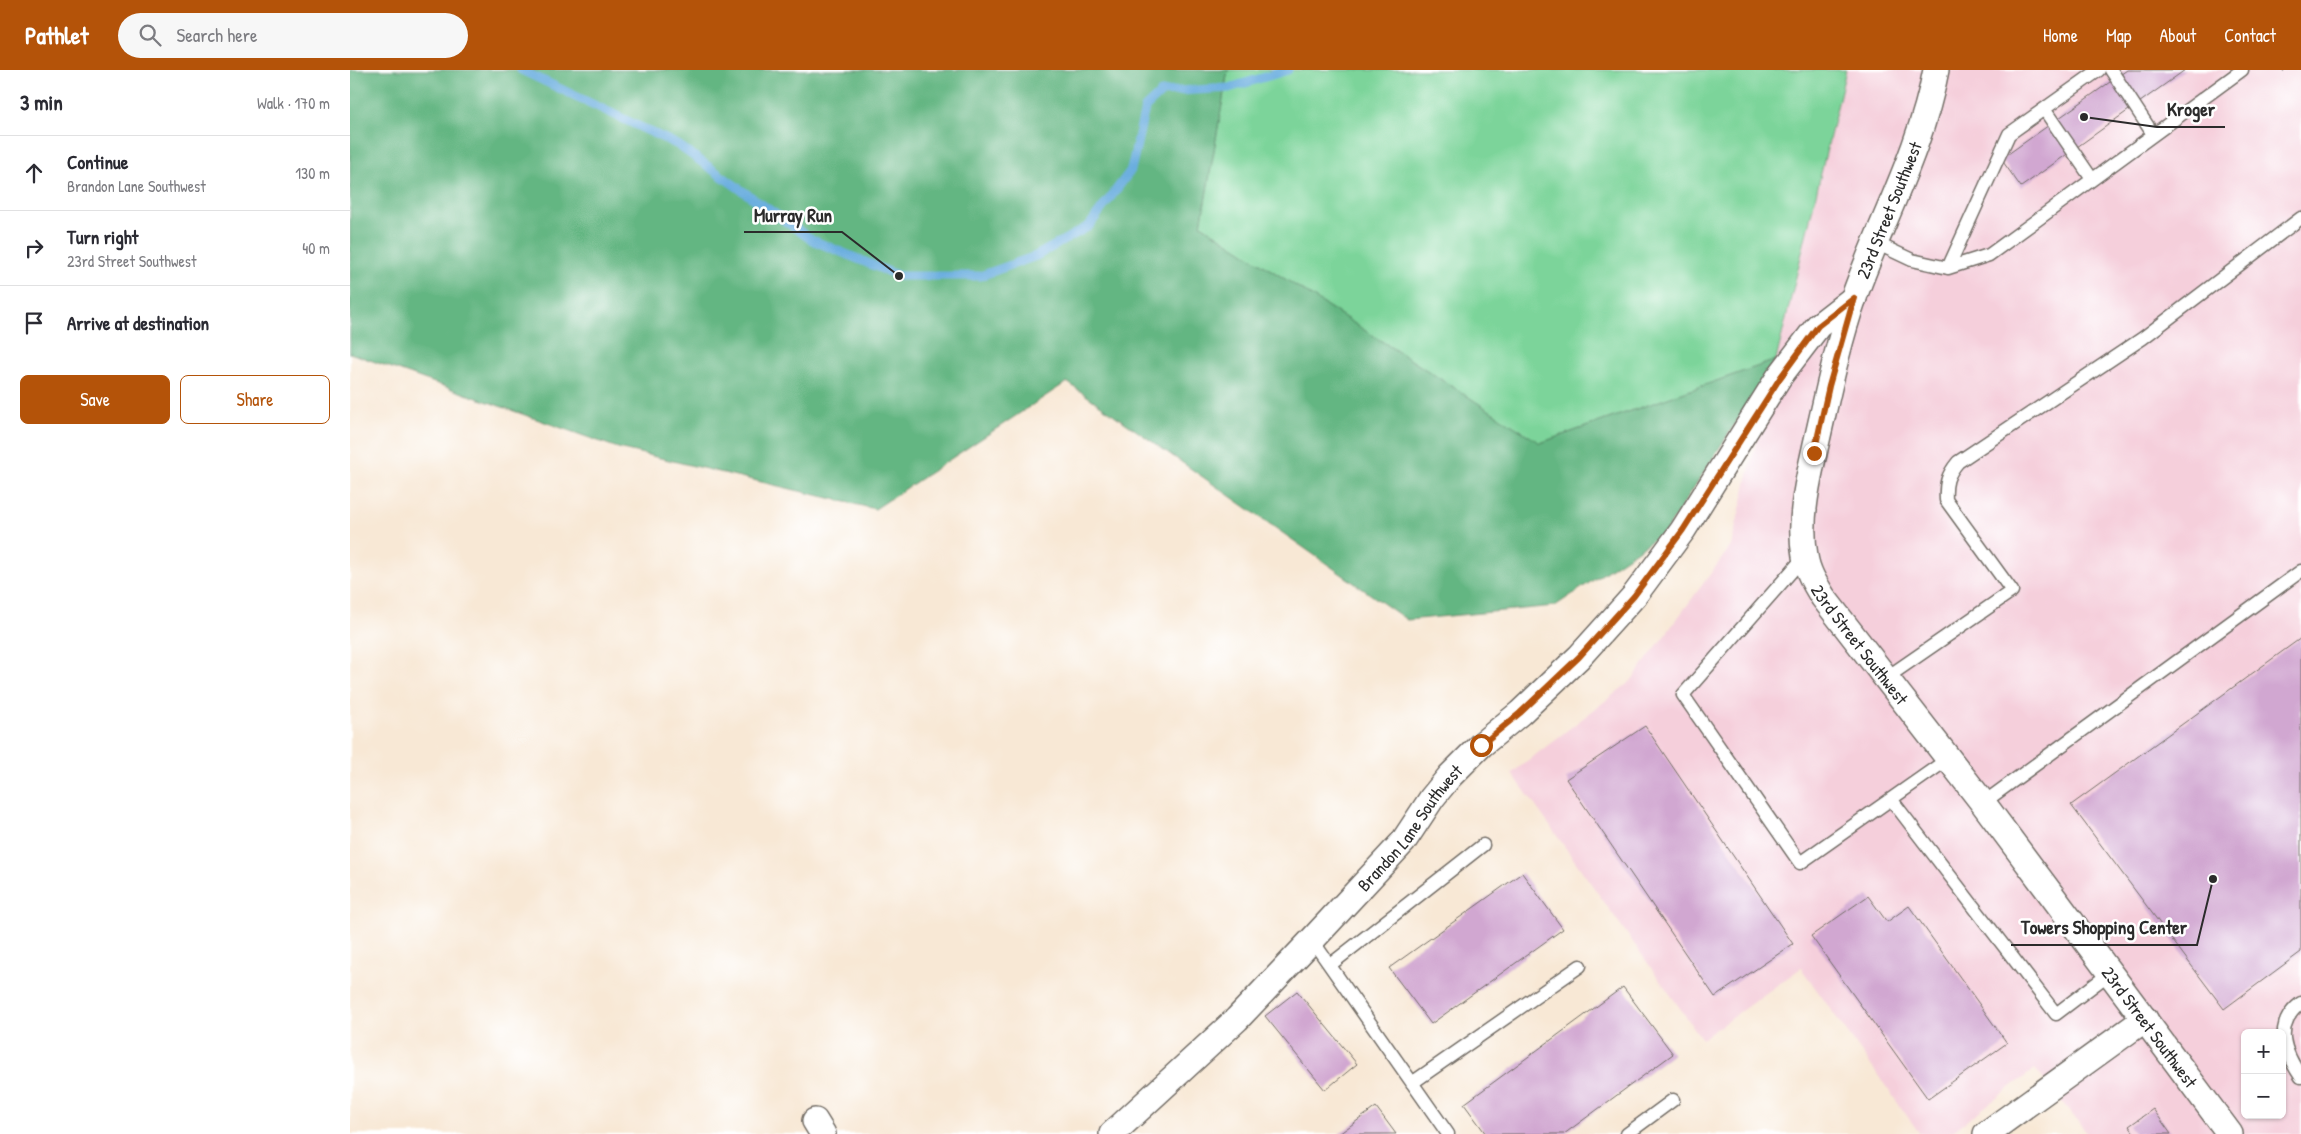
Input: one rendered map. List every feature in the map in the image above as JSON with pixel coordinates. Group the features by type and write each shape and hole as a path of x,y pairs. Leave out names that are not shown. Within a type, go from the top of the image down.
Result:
{"street":[{"name":"23rd Street Southwest","path":"1936,70 1930,101 1913,152 1854,298 1829,386 1810,479 1803,530 1805,556 1812,579 1823,597 1983,803 2230,1134"},
{"name":"Brandon Lane Southwest","path":"1112,1134 1237,1019 1403,842 1432,798 1450,776 1481,745 1520,713 1579,657 1634,596 1683,530 1780,378 1818,326 1854,298"},
{"path":"1986,1134 2145,1019"}],"lane":[{"path":"1948,268 2009,134 2098,70"},
{"path":"2111,70 2153,134"},
{"path":"1876,243 1912,260 1948,268 1989,255 2242,70"},
{"path":"2044,109 2092,179"},
{"path":"1886,678 2012,591 1946,500 1945,486 1949,473 1958,462 2143,338 2301,218"},
{"path":"1805,556 1683,695 1800,863 1948,758"},
{"path":"1983,803 2301,570"},
{"path":"1891,799 2056,1014 2110,973"},
{"path":"1330,965 1483,844"},
{"path":"1312,940 1448,1134"},
{"path":"1412,1083 1580,966"},
{"path":"2301,1003 2286,1022 2283,1040 2288,1057 2301,1077"},
{"path":"1627,1134 1673,1100"}],"shaded area":[{"path":"1846,70 2301,70 2301,1134 2088,1134 2035,1069 1949,1134 1920,1134 1801,968 1702,1039 1512,773 1631,681 1731,546"}],"green space":[{"path":"350,70 1228,70 1201,225 1540,443 1776,360 1666,531 1555,606 1407,620 1067,382 875,509 618,448 350,353"},
{"path":"1228,70 1846,70 1776,360 1540,443 1201,225"}],"building":[{"path":"2127,70 2185,70 2021,187 2001,159"},
{"path":"2301,638 2301,952 2224,1009 2071,805"},
{"path":"1645,726 1793,944 1715,997 1566,779"},
{"path":"1522,873 1563,929 1431,1024 1389,968"},
{"path":"1868,896 1887,922 1909,906 2007,1043 1928,1099 1811,936"},
{"path":"1623,987 1673,1054 1564,1134 1486,1134 1464,1104"},
{"path":"1297,991 1357,1064 1325,1090 1265,1016"},
{"path":"1376,1107 1396,1134 1339,1134"},
{"path":"2153,1109 2171,1134 2135,1134 2129,1126"}],"waterway":[{"path":"521,70 678,145 812,240 899,276 980,276 1036,256 1089,226 1131,170 1145,108 1162,92 1229,88 1288,70"}],"place":[{"name":"Kroger","path":"2084,117"},
{"name":"Murray Run","path":"899,276"},
{"name":"Towers Shopping Center","path":"2213,879"}],"route":[{"path":"1481,745 1520,713 1579,657 1634,596 1683,530 1780,378 1818,326 1854,298 1829,386 1814,453"}]}
